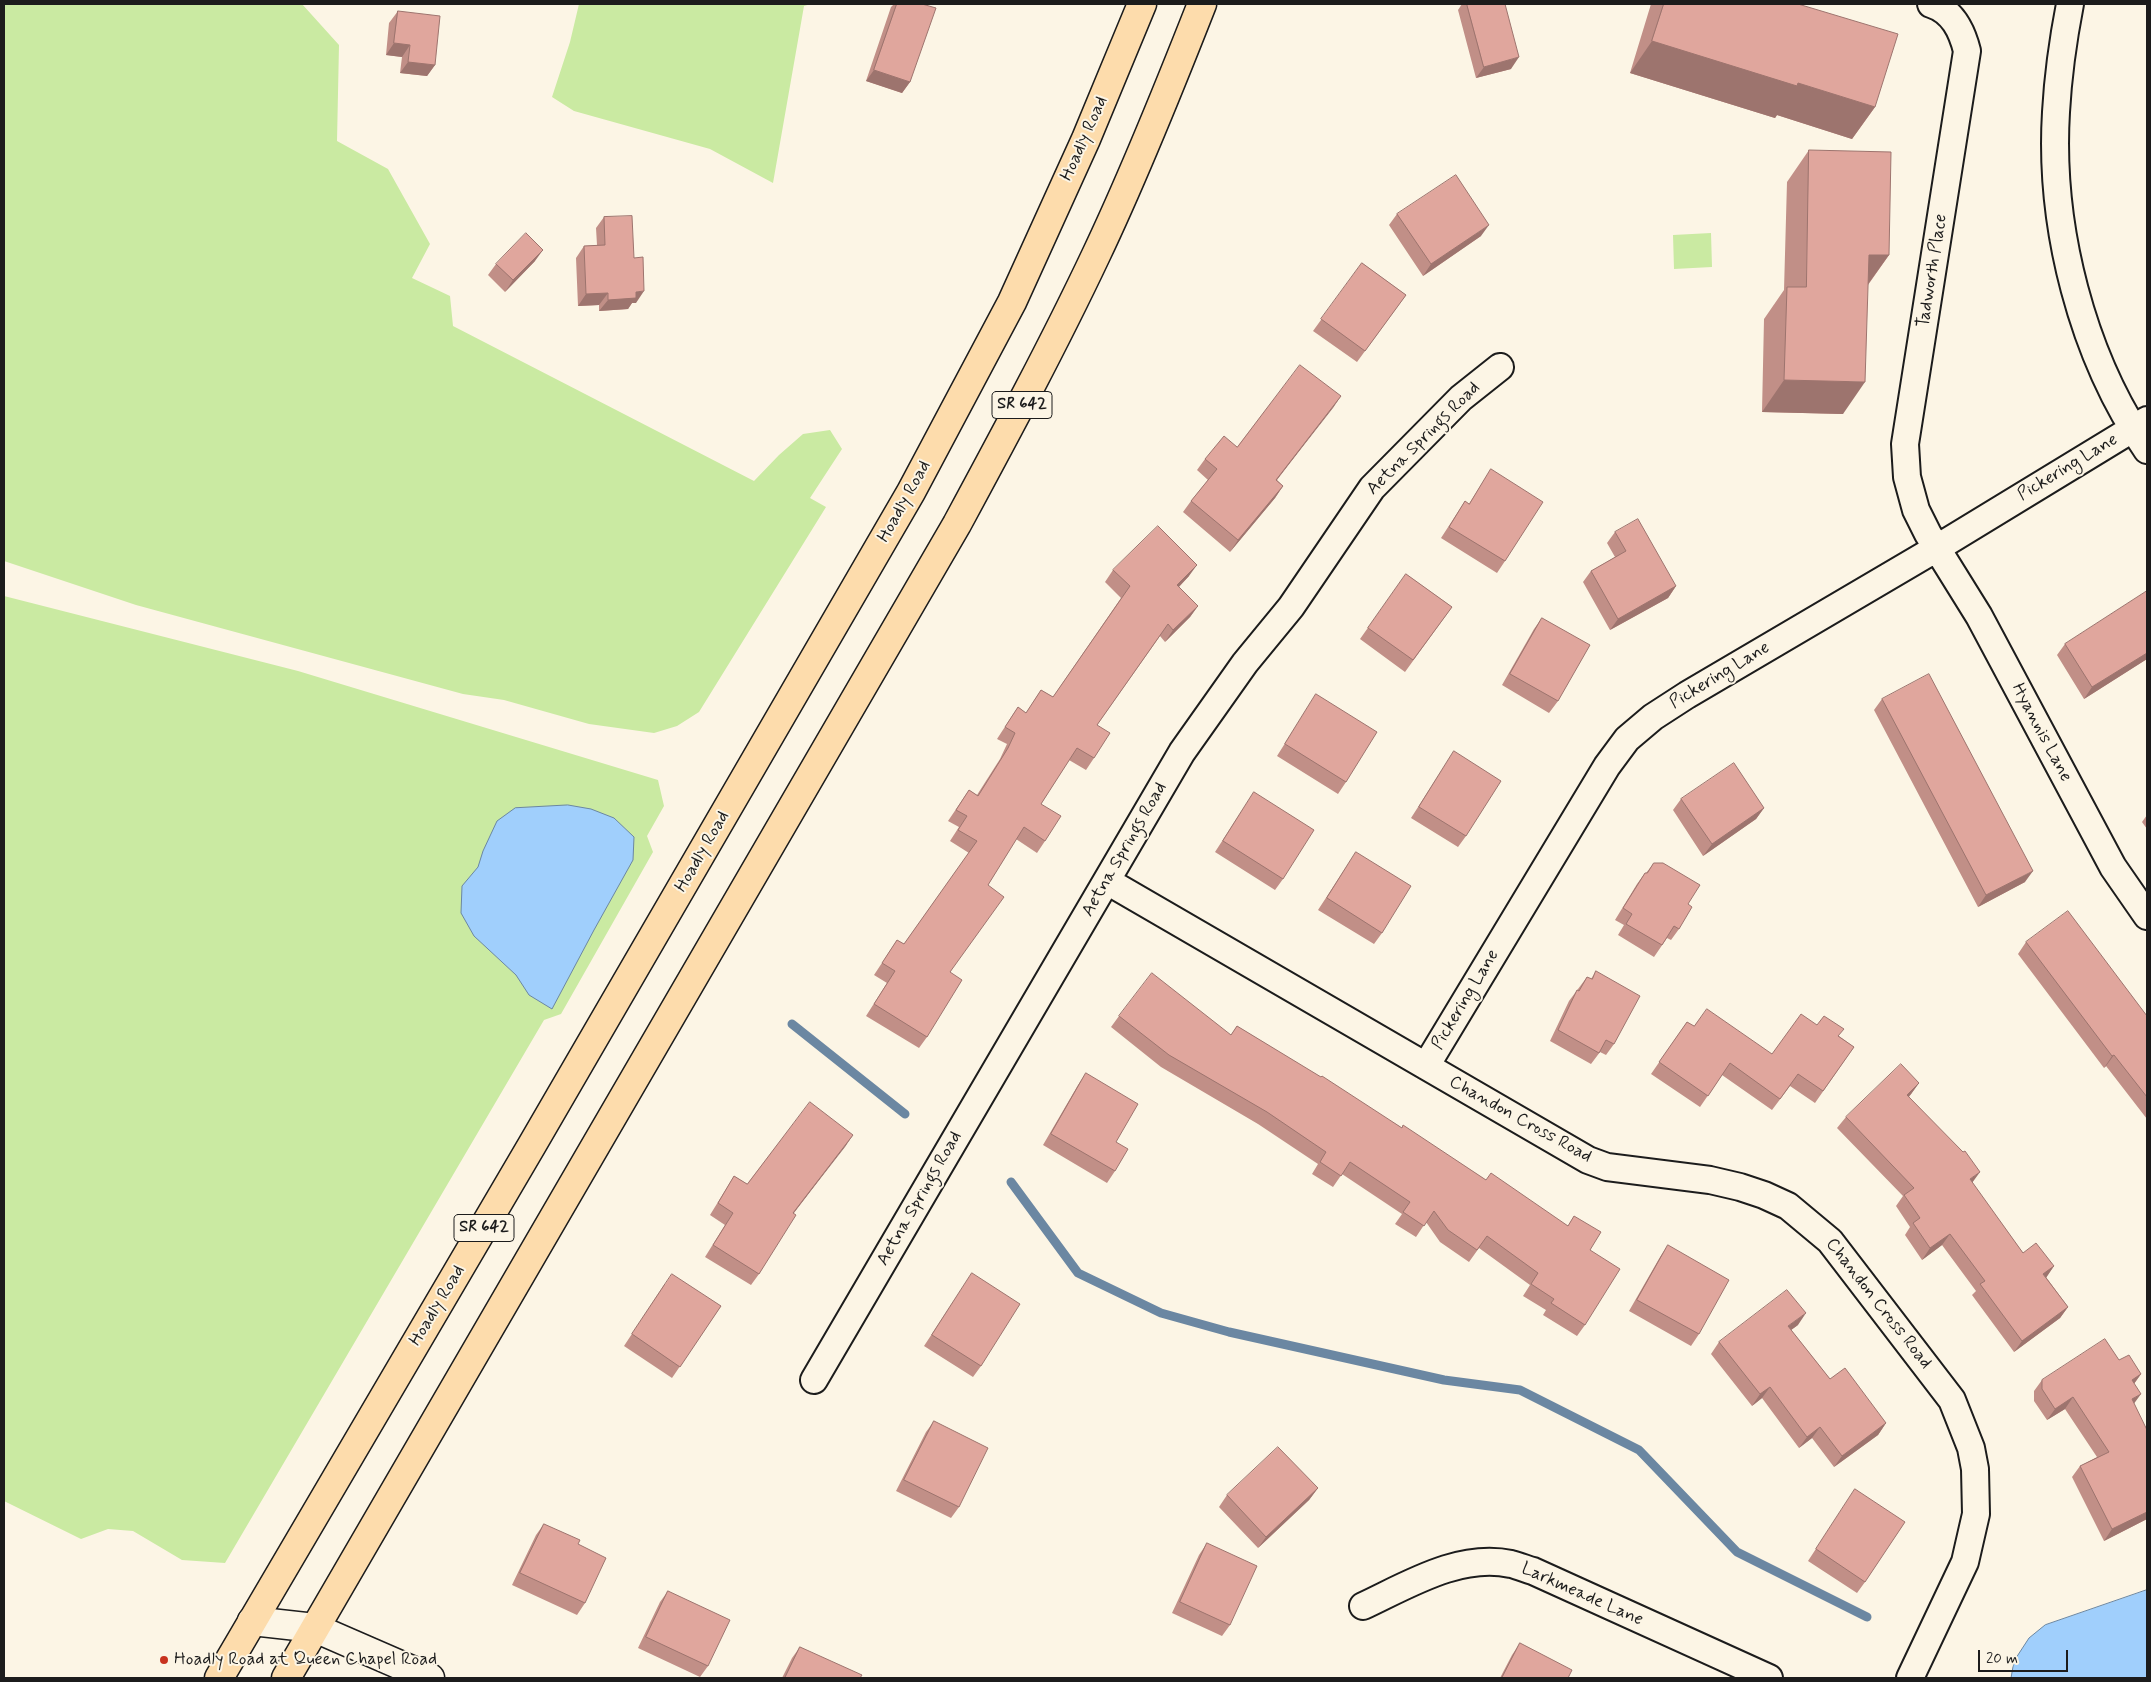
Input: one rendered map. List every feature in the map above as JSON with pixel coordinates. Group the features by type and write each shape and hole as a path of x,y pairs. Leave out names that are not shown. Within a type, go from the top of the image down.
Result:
{"main road":[{"name":"Hoadly Road","path":"219,1678 532,1145 911,492 1012,302 1086,139 1142,4"},
{"name":"SR 642","path":"286,1678 957,524 1022,405 1097,254 1168,91 1202,4"}],"street":[{"name":"Tadworth Place","path":"1930,4 1950,16 1962,32 1967,52 1905,444 1907,478 1916,510 1937,548"},
{"path":"2070,4 2062,48 2056,113 2056,166 2062,231 2076,295 2095,353 2140,425 2147,450"},
{"name":"Aetna Springs Road","path":"814,1380 1182,752 1245,663 1291,607 1372,488 1461,398 1500,367"},
{"name":"Pickering Lane","path":"1426,1066 1607,766 1627,740 1653,717 1686,695 1937,548 2140,425"},
{"name":"Hyannis Lane","path":"1937,548 1979,616 2113,867 2147,916"},
{"name":"Chandon Cross Road","path":"1107,880 1588,1160 1607,1167 1710,1180 1764,1195 1788,1206 1830,1241 1952,1400 1971,1448 1976,1514 1965,1562 1910,1678"},
{"name":"Larkmeade Lane","path":"1363,1606 1453,1566 1483,1563 1511,1564 1533,1571 1769,1678"},
{"path":"252,1621 315,1628 430,1678"}],"green space":[{"path":"4,4 302,4 339,45 337,141 388,169 430,244 412,278 450,296 453,326 754,481 803,434 830,430 842,449 810,498 826,507 699,712 677,726 654,733 589,724 504,700 463,694 136,605 4,561"},
{"path":"579,4 811,4 804,6 773,183 710,149 574,111 552,97 570,42"},
{"path":"1711,233 1712,267 1674,269 1673,235"},
{"path":"4,596 298,671 658,780 664,806 647,836 653,852 561,1014 544,1020 225,1563 182,1560 133,1531 108,1529 81,1539 4,1501"}],"water":[{"path":"568,805 591,809 614,818 634,837 633,860 552,1009 529,995 516,975 474,936 461,913 462,886 478,867 497,821 515,808"},
{"path":"2147,1590 2147,1678 2011,1678 2014,1661 2029,1638 2045,1625"}],"building":[{"path":"897,4 922,4 936,8 910,82 874,70"},
{"path":"1467,4 1505,4 1519,57 1484,67"},
{"path":"1664,4 1798,4 1898,34 1875,107 1798,83 1797,86 1652,41"},
{"path":"398,11 440,16 435,65 408,62 410,45 394,43"},
{"path":"1809,150 1891,152 1889,255 1869,255 1865,382 1784,380 1787,287 1806,287"},
{"path":"1456,175 1489,225 1431,264 1397,214"},
{"path":"632,216 634,258 643,257 644,291 636,292 636,298 608,300 608,293 586,294 584,246 605,245 604,217"},
{"path":"526,233 543,250 513,280 496,264"},
{"path":"1362,263 1406,295 1365,351 1321,319"},
{"path":"1300,365 1341,396 1276,480 1283,486 1238,540 1191,501 1217,469 1205,459 1224,436 1237,447"},
{"path":"1491,469 1543,502 1505,561 1449,527 1465,501 1469,504"},
{"path":"1638,519 1676,586 1618,619 1591,571 1626,551 1615,532"},
{"path":"1158,526 1197,565 1177,585 1198,606 1173,630 1168,624 1097,725 1110,733 1094,758 1077,748 1041,804 1061,816 1045,841 1024,827 988,885 1004,897 950,972 962,980 927,1037 874,1004 895,971 882,963 897,940 904,944 977,841 958,830 967,816 956,810 969,790 978,796 1008,748 1015,733 1005,727 1018,707 1026,713 1041,690 1053,697 1130,586 1113,570"},
{"path":"1406,574 1452,607 1413,660 1368,628"},
{"path":"2147,591 2147,653 2092,687 2065,644"},
{"path":"1542,618 1590,645 1558,701 1510,674"},
{"path":"1929,674 2033,871 1986,895 1882,699"},
{"path":"1316,694 1377,732 1346,782 1285,744"},
{"path":"1454,751 1501,781 1466,836 1419,807"},
{"path":"1734,763 1764,808 1712,844 1681,799"},
{"path":"1254,792 1314,830 1283,879 1223,841"},
{"path":"1356,852 1411,886 1382,933 1327,898"},
{"path":"1654,863 1663,863 1700,885 1688,904 1692,907 1679,929 1674,926 1662,945 1626,924 1632,914 1623,908 1645,873"},
{"path":"2068,911 2147,1016 2147,1097 2114,1055 2112,1056 2026,942"},
{"path":"1596,971 1640,996 1614,1044 1606,1040 1599,1053 1558,1030 1577,990 1579,991 1587,977 1592,979"},
{"path":"1152,973 1231,1035 1237,1026 1322,1076 1402,1128 1403,1125 1486,1180 1491,1173 1568,1226 1574,1216 1601,1232 1590,1250 1620,1269 1585,1325 1551,1303 1554,1299 1531,1284 1538,1273 1487,1236 1477,1250 1448,1230 1434,1211 1424,1226 1403,1212 1410,1202 1350,1162 1341,1176 1320,1162 1326,1152 1267,1112 1169,1055 1119,1016"},
{"path":"1707,1009 1772,1054 1801,1014 1817,1025 1824,1016 1844,1029 1838,1036 1854,1047 1823,1091 1798,1074 1780,1099 1730,1063 1708,1096 1659,1062 1687,1022 1694,1026"},
{"path":"1901,1064 1919,1083 1907,1095 1963,1152 1965,1151 1980,1172 1970,1179 2023,1253 2036,1243 2054,1266 2043,1274 2068,1307 2022,1341 1980,1284 1985,1281 1950,1234 1930,1248 1913,1223 1920,1218 1904,1195 1914,1188 1846,1117"},
{"path":"1086,1073 1138,1104 1116,1142 1128,1149 1115,1171 1051,1134"},
{"path":"810,1102 853,1135 793,1213 796,1215 759,1274 713,1245 733,1213 718,1203 734,1176 747,1184"},
{"path":"1668,1245 1729,1280 1699,1334 1637,1300"},
{"path":"972,1273 1020,1304 981,1366 932,1335"},
{"path":"672,1274 721,1306 680,1367 632,1334"},
{"path":"1787,1290 1806,1313 1788,1326 1830,1379 1845,1368 1886,1423 1842,1456 1820,1427 1807,1437 1770,1387 1760,1394 1719,1342"},
{"path":"2105,1339 2119,1360 2129,1355 2141,1374 2132,1380 2141,1394 2132,1399 2147,1430 2147,1512 2112,1529 2080,1466 2109,1452 2073,1397 2055,1409 2042,1389 2042,1380"},
{"path":"934,1421 988,1448 959,1507 904,1480"},
{"path":"1278,1447 1318,1488 1266,1537 1227,1495"},
{"path":"1855,1489 1905,1522 1865,1582 1816,1549"},
{"path":"544,1524 580,1540 578,1544 606,1558 585,1603 520,1573"},
{"path":"1207,1543 1257,1566 1230,1625 1180,1602"},
{"path":"668,1591 730,1620 708,1666 646,1637"},
{"path":"1520,1643 1572,1670 1568,1678 1502,1678"},
{"path":"800,1647 862,1675 860,1678 785,1678"}],"waterway":[{"path":"792,1024 905,1114"},
{"path":"1011,1182 1078,1273 1161,1313 1229,1332 1444,1380 1520,1390 1639,1450 1737,1552 1867,1617"}],"place":[{"name":"Hoadly Road at Queen Chapel Road","path":"164,1660"}]}
